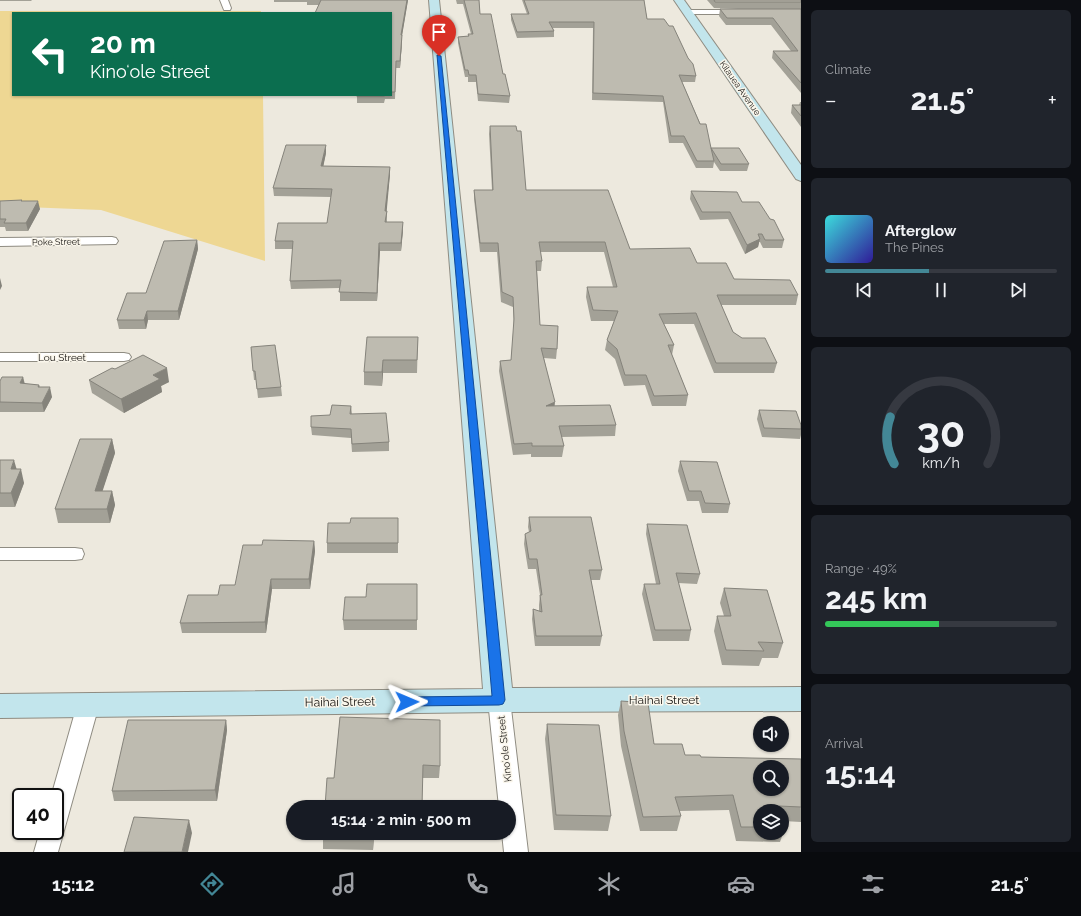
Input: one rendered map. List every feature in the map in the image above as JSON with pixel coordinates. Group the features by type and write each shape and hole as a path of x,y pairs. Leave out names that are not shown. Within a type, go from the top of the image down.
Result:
{"street":[{"name":"Kinoʻole Street","path":"434,0 499,700 516,852"},
{"name":"Kilauea Avenue","path":"679,0 801,176"},
{"path":"687,12 748,12"},
{"name":"Poke Street","path":"0,242 112,241"},
{"name":"Lou Street","path":"0,357 124,357"},
{"path":"0,554 74,554"},
{"name":"Haihai Street","path":"0,706 499,700 801,699"},
{"path":"64,790 88,705"},
{"path":"46,852 49,840"}],"shaded area":[{"path":"0,11 261,11 12,12 12,96 263,96 265,261 101,210 0,206"}],"building":[{"path":"321,0 407,0 401,35 400,61 396,61 395,92 392,92 392,12 315,12"},
{"path":"464,0 479,0 480,14 491,14 503,74 505,74 510,96 478,94 476,75 469,75 468,70 465,70 458,37 473,34"},
{"path":"524,0 644,0 647,19 664,19 669,26 673,26 688,58 693,64 696,76 679,75 700,124 706,124 714,161 697,161 684,136 671,136 663,96 593,93 594,22 549,22 554,31 517,32 511,14 529,14"},
{"path":"714,0 801,0 801,2 715,2"},
{"path":"720,9 801,9 801,83 773,51 798,51 773,18 727,18"},
{"path":"792,105 801,105 801,116"},
{"path":"490,126 516,126 517,131 521,131 526,190 608,190 630,249 690,248 697,263 726,263 734,279 790,280 798,295 717,295 733,332 742,338 765,338 777,363 716,363 696,313 659,314 674,345 668,345 688,395 654,396 646,375 625,375 617,349 607,340 618,311 593,310 587,287 617,287 605,242 539,242 542,261 536,261 540,325 558,326 557,349 541,348 555,402 546,406 610,405 616,425 559,426 564,446 532,446 532,443 514,444 500,361 511,360 514,319 513,297 502,292 498,243 480,243 474,190 493,190"},
{"path":"286,145 326,145 321,166 390,167 385,222 403,222 401,243 379,243 377,293 339,292 341,280 290,281 293,241 275,241 278,223 327,223 332,189 273,188"},
{"path":"711,148 739,148 749,164 721,164"},
{"path":"691,191 737,192 742,202 759,202 770,219 774,220 784,240 765,240 762,234 758,234 760,239 747,245 730,212 702,212"},
{"path":"22,200 21,201 38,201 26,223 4,223 6,219 0,219 0,201"},
{"path":"197,240 178,311 147,311 144,320 117,320 127,293 146,293 164,241"},
{"path":"367,337 418,337 417,360 383,360 382,372 364,372"},
{"path":"275,345 281,387 257,389 255,371 253,371 251,347"},
{"path":"143,355 167,368 153,375 160,379 121,399 89,380 112,368 115,369"},
{"path":"2,377 23,377 20,383 39,385 38,387 50,387 42,403 0,402 0,381"},
{"path":"332,405 351,406 350,414 386,413 389,442 352,444 351,429 311,427 311,416 330,415"},
{"path":"759,410 796,411 801,429 764,428"},
{"path":"80,439 112,439 95,491 112,491 107,509 55,509"},
{"path":"0,460 14,460 11,469 21,469 11,493 0,493"},
{"path":"680,461 717,462 730,504 705,503 701,491 689,491"},
{"path":"529,517 591,517 602,570 589,570 602,636 536,636 533,609 542,612 540,595 542,595 537,559 529,559 525,534 531,531"},
{"path":"351,518 398,518 398,543 327,543 328,523 350,523"},
{"path":"647,524 687,525 700,574 676,573 691,630 655,630 644,584 660,584"},
{"path":"263,540 314,541 309,579 271,579 265,622 180,623 188,595 218,595 220,585 235,585 243,545 262,545"},
{"path":"367,584 417,584 417,620 343,620 345,597 366,597"},
{"path":"724,588 767,590 783,643 758,642 764,651 726,650 717,616 731,616"},
{"path":"621,701 648,703 654,744 682,744 685,755 700,755 701,757 801,759 801,807 789,806 789,804 753,804 753,827 741,827 733,795 675,797 681,816 643,817 624,731"},
{"path":"340,717 440,720 440,766 423,765 422,800 325,800 327,778 334,778"},
{"path":"128,720 226,720 215,790 112,791"},
{"path":"547,724 599,725 611,816 556,815"},
{"path":"134,817 189,820 182,852 124,852"}],"route":[{"path":"407,702 499,700 439,56"}]}
